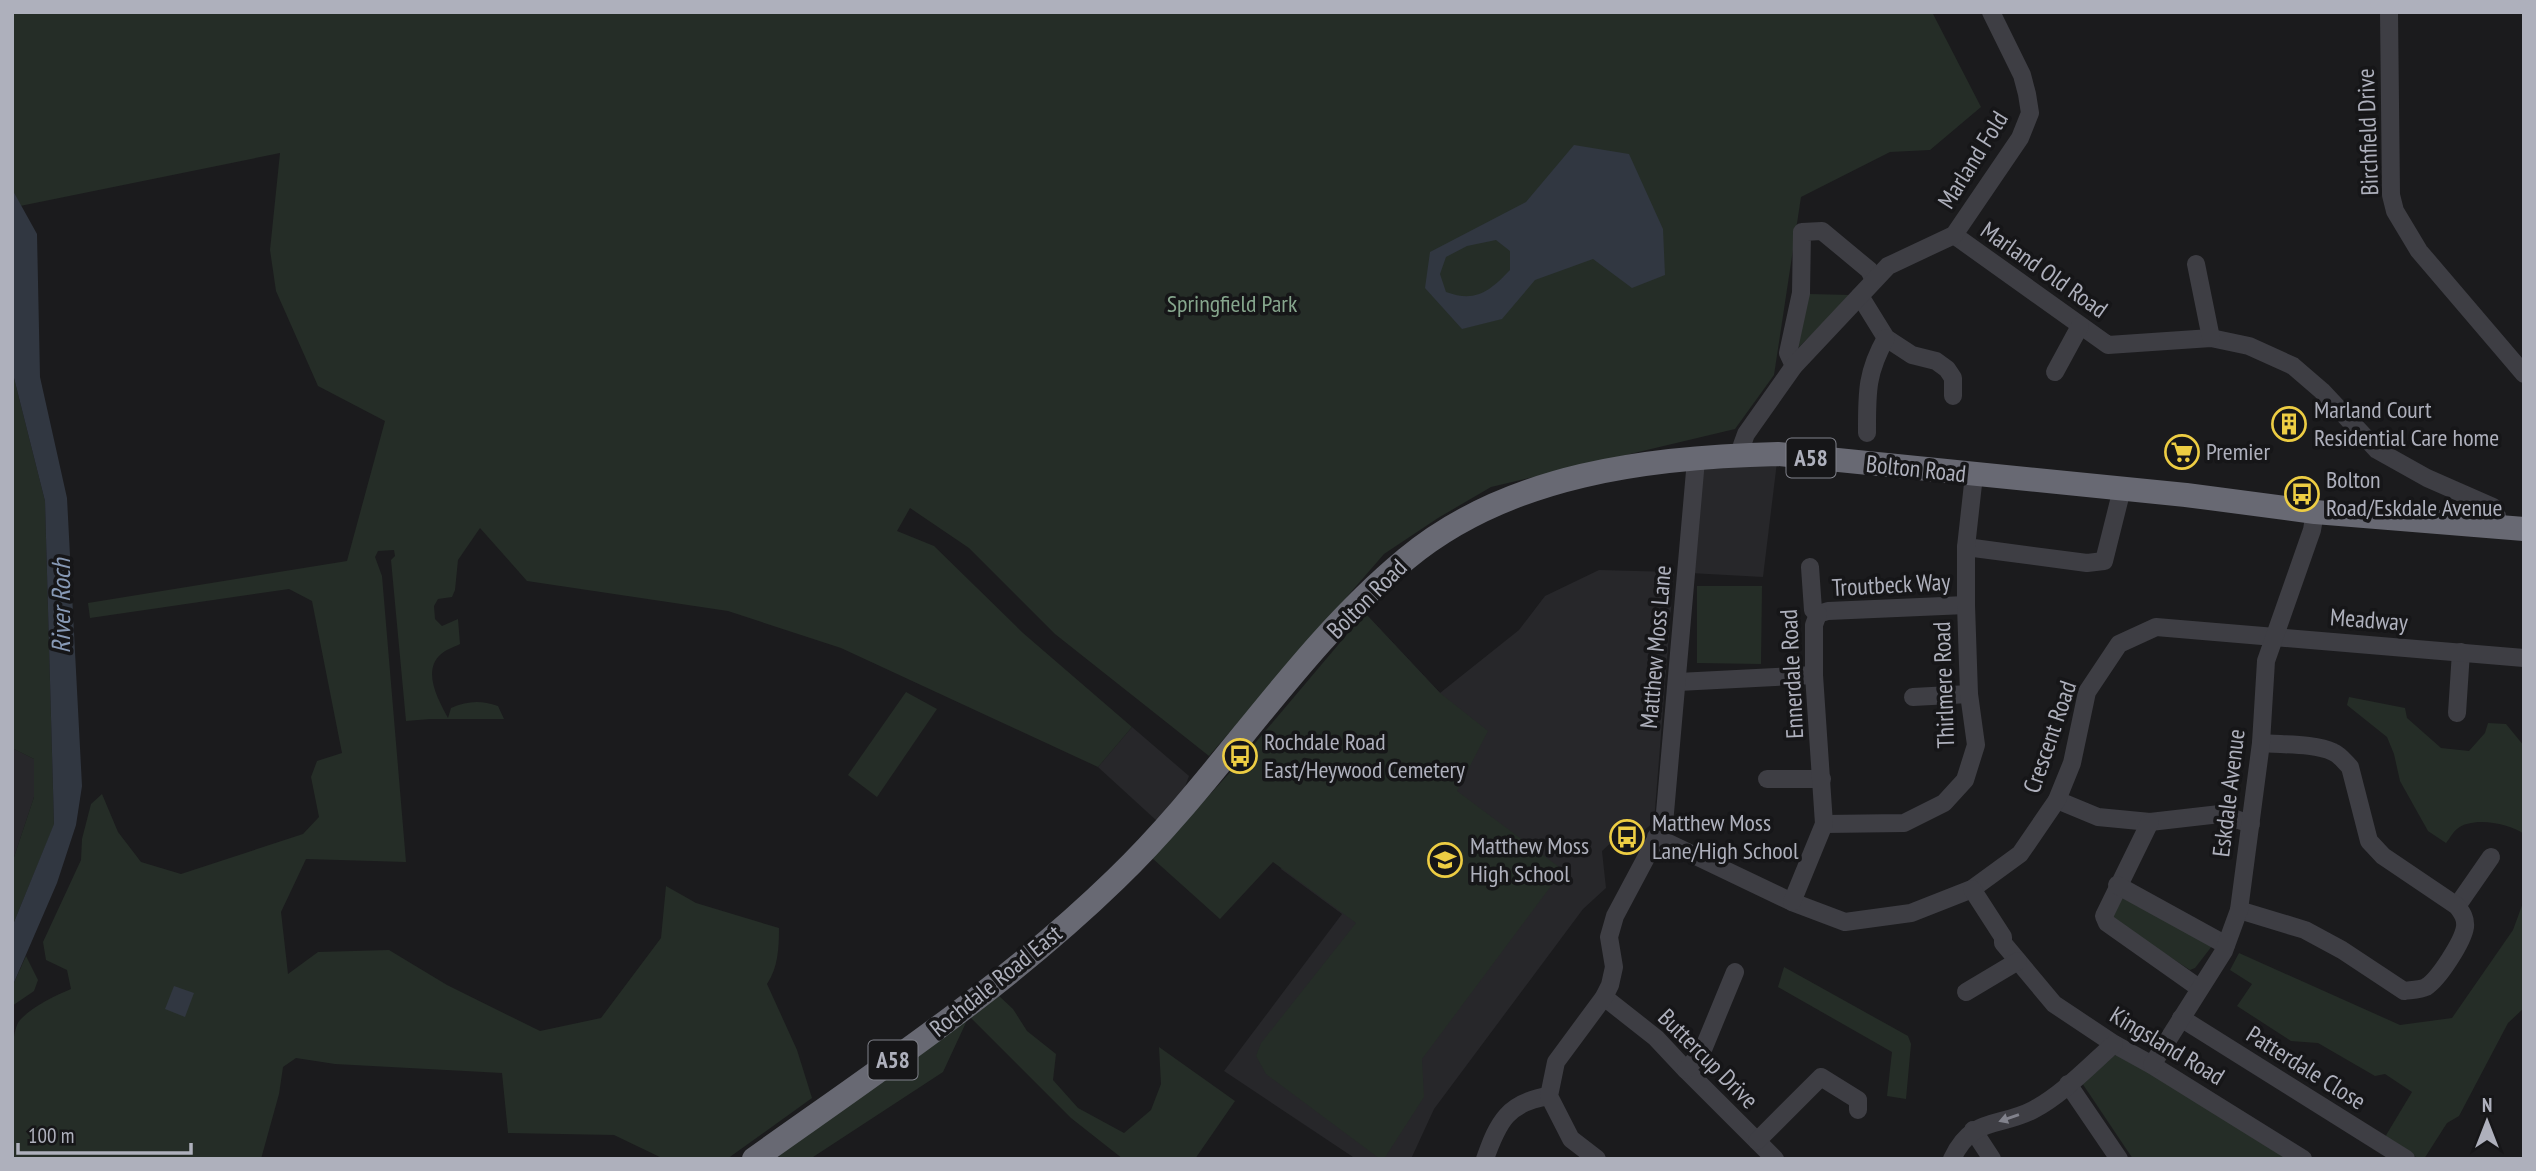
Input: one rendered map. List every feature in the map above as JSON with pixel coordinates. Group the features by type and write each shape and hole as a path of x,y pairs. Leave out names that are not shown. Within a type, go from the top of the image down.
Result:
{"highway":[{"name":"Bolton Road","path":"1212,773 1291,678 1361,601 1407,558 1446,531 1534,489 1634,466 1743,455 1791,456 2122,489 2315,512 2524,528"},
{"name":"Rochdale Road East","path":"754,1159 943,1025 1030,957 1149,847 1212,773"}],"street":[{"name":"Marland Fold","path":"1743,455 1742,445 1746,434 1794,366 1888,266 1954,235 2021,138 2030,113 2022,75 1991,12"},
{"name":"Birchfield Drive","path":"2389,12 2391,195 2395,211 2419,251 2524,374"},
{"path":"1794,366 1788,354 1801,293 1802,232 1822,231 1869,270 1874,280"},
{"name":"Marland Old Road","path":"1954,235 2108,345 2211,338 2249,345 2292,366 2322,391 2377,450 2427,478 2493,507 2498,527"},
{"path":"2196,264 2211,338"},
{"path":"1860,296 1886,338 1912,355 1936,361 1947,369 1956,388"},
{"path":"2055,372 2080,326"},
{"path":"1867,433 1869,376 1872,363 1886,338"},
{"name":"Matthew Moss Lane","path":"1604,997 1614,967 1609,937 1615,916 1664,824 1696,460"},
{"name":"Thirlmere Road","path":"1824,824 1904,823 1944,803 1965,780 1976,745 1969,694 1966,605 1966,547 1974,475"},
{"path":"1966,547 2087,563 2104,561 2122,489"},
{"name":"Eskdale Avenue","path":"2152,1065 2226,945 2239,910 2261,743 2266,661 2312,530 2315,512"},
{"name":"Ennerdale Road","path":"1792,902 1824,824 1814,675 1814,625 1818,614 1813,610 1810,567"},
{"name":"Troutbeck Way","path":"1818,614 1828,611 1966,605"},
{"name":"Crescent Road","path":"1656,836 1792,902 1845,922 1911,913 1972,889 2020,854 2057,800 2072,763 2087,692 2119,644 2156,627 2273,638"},
{"name":"Meadway","path":"2273,638 2524,657"},
{"path":"2457,713 2461,652"},
{"path":"1678,682 1814,675"},
{"path":"1913,697 1969,694"},
{"path":"2239,910 2305,930 2342,950 2404,991 2426,986 2448,962 2463,935 2465,925 2463,913 2457,906 2383,856 2369,841 2350,767 2342,759 2322,748 2261,743"},
{"path":"1767,779 1822,779"},
{"path":"2057,800 2098,817 2150,822 2220,814 2251,824"},
{"path":"2150,822 2105,909 2104,916 2107,923 2199,988"},
{"path":"2457,906 2491,858"},
{"path":"2118,886 2123,886 2226,945"},
{"name":"Kingsland Road","path":"1972,889 2003,937 2003,943 2053,1004 2114,1045 2152,1065 2303,1159"},
{"path":"1966,992 2018,961"},
{"path":"1686,1070 1702,1052 1735,972"},
{"path":"1597,1159 1571,1139 1549,1096 1556,1062 1604,997"},
{"name":"Buttercup Drive","path":"1604,997 1656,1038 1775,1159"},
{"name":"Patterdale Close","path":"2181,1018 2406,1159"},
{"path":"1952,1159 1959,1143 1973,1130 2032,1110 2114,1045"},
{"path":"1757,1141 1821,1077 1858,1100 1858,1111"},
{"path":"2068,1084 2119,1159"},
{"path":"1485,1159 1492,1138 1513,1107 1531,1098 1549,1096"},
{"path":"1973,1130 1993,1159"}],"shaded area":[{"path":"1777,462 1763,577 1690,573 1703,470"},
{"name":"Matthew Moss High School","path":"1599,570 1674,572 1654,822 1642,832 1616,838 1602,851 1606,888 1583,909 1434,1109 1411,1159 1356,1159 1224,1071 1342,914 1281,869 1365,613 1440,693 1519,630 1545,596"},
{"path":"1132,727 1189,776 1183,792 1157,821 1098,767"},
{"path":"12,748 34,759 34,797 12,863"}],"green space":[{"name":"Springfield Park","path":"12,12 1932,12 1981,107 1930,150 1890,152 1801,197 1774,375 1735,429 1491,487 1438,518 1384,554 1209,756 1055,634 969,548 910,508 897,531 934,546 1023,633 1132,727 1098,767 841,648 728,611 527,581 480,528 458,560 452,597 438,599 434,606 435,619 442,626 458,619 460,644 440,655 432,670 432,678 448,718 451,708 480,702 498,706 504,719 406,721 391,560 395,556 394,550 378,551 375,557 382,576 406,862 306,859 281,912 288,974 318,952 389,950 447,985 540,1031 601,1018 661,938 666,886 696,903 779,928 776,965 767,984 797,1050 812,1098 727,1159 664,1159 614,1135 508,1133 502,1073 335,1064 296,1058 283,1067 279,1094 261,1159 12,1159 11,1064 16,1029 20,1020 31,1010 71,989 67,970 46,960 43,942 81,860 82,839 91,804 102,794 118,832 141,862 181,874 303,834 319,817 311,777 317,761 342,753 312,601 289,589 90,618 88,603 347,561 385,421 318,386 276,291 270,250 280,153 20,206 12,189"},
{"path":"1809,294 1851,295 1796,350"},
{"path":"12,370 45,501 54,825 12,927 12,863 34,797 34,759 12,748"},
{"path":"1697,586 1762,586 1761,664 1697,663"},
{"path":"1365,613 1440,693 1488,731 1457,791 1563,870 1422,1059 1424,1097 1384,1159 1380,1159 1266,1074 1256,1056 1261,1043 1356,923 1273,862 1220,919 1152,858 1234,768"},
{"path":"906,692 937,709 877,797 848,775"},
{"path":"2349,697 2405,708 2407,718 2441,748 2469,751 2485,733 2488,723 2506,724 2524,746 2524,834 2500,824 2472,823 2457,829 2446,843 2428,831 2400,781 2387,737 2347,705"},
{"path":"2123,896 2212,946 2195,968 2190,970 2115,921 2112,915"},
{"path":"2524,900 2524,1008 2508,1023 2459,1116 2447,1123 2424,1159 2419,1159 2385,1137 2412,1092 2385,1074 2375,1076 2318,1043 2291,1041 2237,1006 2252,984 2230,970 2239,953 2400,1025 2452,1018 2513,930"},
{"path":"26,956 38,980 34,991 12,1006 12,987"},
{"path":"1784,967 1908,1036 1911,1044 1906,1099 1887,1096 1892,1052 1778,987"},
{"path":"998,995 1013,1009 1027,1031 1056,1054 1053,1080 1078,1108 1124,1133 1151,1110 1161,1084 1159,1047 1235,1101 1195,1159 1123,1159 1071,1118 969,1016 943,1072 810,1159 780,1159 779,1152"},
{"path":"2121,1051 2287,1159 2133,1159 2080,1080"}],"water":[{"path":"1574,145 1629,154 1663,229 1665,275 1632,288 1593,259 1535,280 1502,319 1462,329 1425,288 1430,252 1526,202","holes":["1496,240 1510,251 1510,270 1489,289 1466,296 1446,292 1440,274 1446,257 1467,246"]},
{"name":"River Roch","path":"12,189 37,234 40,377 67,498 82,786 76,825 57,883 12,987 12,927 54,824 45,501 12,370"},
{"path":"174,986 194,993 185,1017 165,1009"}],"place":[{"name":"Marland Court Residential Care home","path":"2289,424"},
{"name":"Premier","path":"2182,452"},
{"name":"Bolton Road/Eskdale Avenue","path":"2302,494"},
{"name":"Rochdale Road East/Heywood Cemetery","path":"1240,756"},
{"name":"Matthew Moss Lane/High School","path":"1627,837"},
{"name":"Matthew Moss High School","path":"1445,860"}]}
